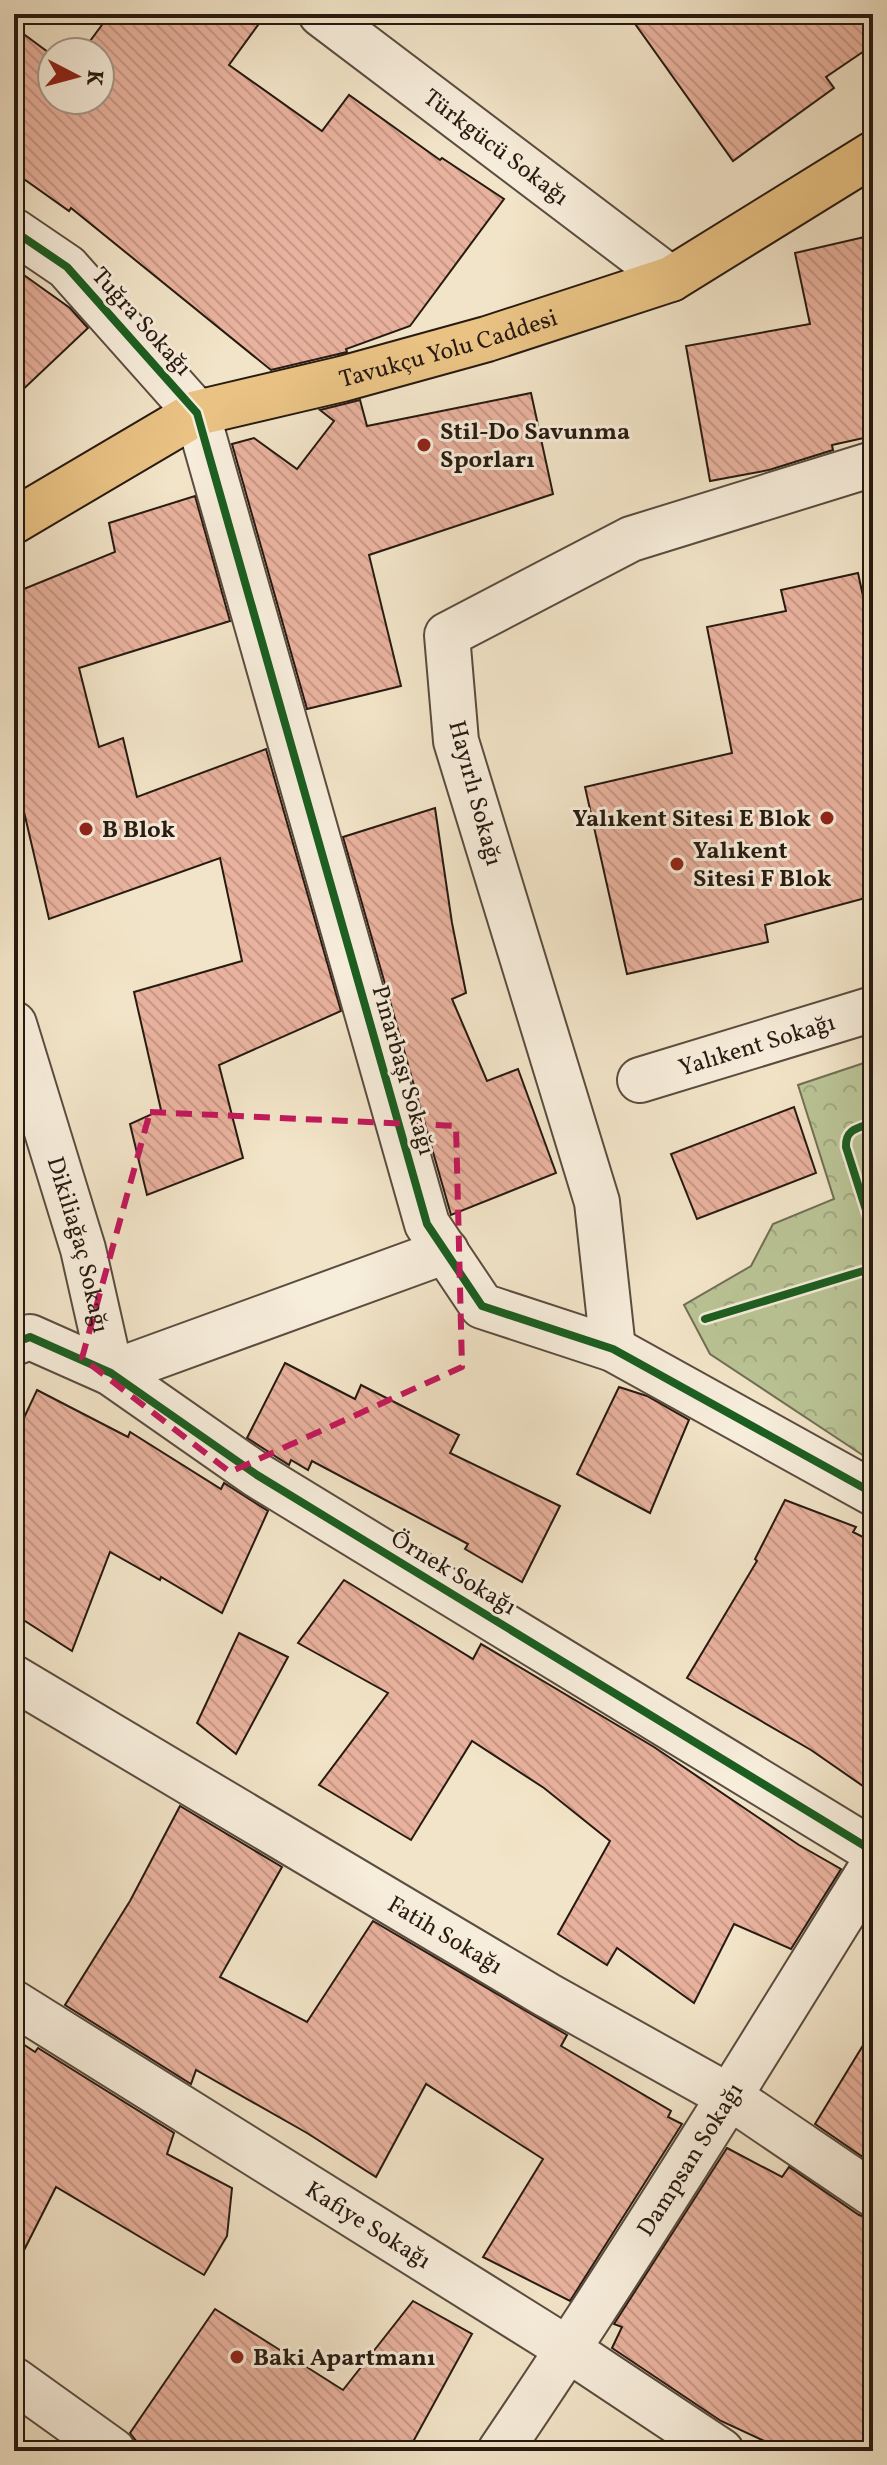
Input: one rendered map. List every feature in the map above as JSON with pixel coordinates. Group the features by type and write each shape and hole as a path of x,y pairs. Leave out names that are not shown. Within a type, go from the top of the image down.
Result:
{"main road":[{"name":"Tavukçu Yolu Caddesi","path":"14,521 197,413 342,379 473,343 671,279 873,154"}],"street":[{"name":"Türkgücü Sokağı","path":"323,14 671,279"},
{"name":"Tuğra Sokağı","path":"14,231 67,267 197,413"},
{"name":"Pınarbaşı Sokağı","path":"197,413 427,1224 482,1306 613,1349 873,1493"},
{"name":"Hayırlı Sokağı","path":"613,1349 597,1202 456,741 447,635 631,539 873,464"},
{"name":"Yalıkent Sokağı","path":"640,1080 873,1009"},
{"name":"Dikiliağaç Sokağı","path":"14,1024 83,1249 111,1373"},
{"path":"111,1373 446,1251"},
{"name":"Örnek Sokağı","path":"14,1343 30,1337 111,1373 257,1475 873,1851"},
{"name":"Fatih Sokağı","path":"14,1678 547,1995 730,2097 873,2194"},
{"name":"Dampsan Sokağı","path":"500,2451 569,2350 873,1865"},
{"name":"Kafiye Sokağı","path":"14,2003 569,2350 721,2451"},
{"path":"14,2380 113,2451"}],"highlighted area":[{"path":"150,1112 456,1126 462,1367 230,1472 82,1358"}],"green space":[{"path":"873,1060 873,1462 710,1354 684,1305 751,1266 773,1224 834,1199 798,1085"}],"building":[{"path":"110,14 266,14 229,65 322,131 349,95 440,160 442,158 504,199 410,326 346,349 347,352 271,370 71,208 69,211 14,172 14,27 36,43 36,116 116,116 116,36 94,36"},
{"path":"628,14 873,14 873,45 826,77 834,88 733,161"},
{"path":"873,235 873,436 832,445 833,450 769,470 710,481 686,346 810,324 795,253"},
{"path":"14,268 70,308 88,328 14,398"},
{"path":"531,393 553,494 369,555 401,686 307,709 232,444 254,438 297,469 334,421 320,410 360,400 367,426"},
{"path":"195,496 230,621 79,668 99,747 123,738 137,797 266,749 341,1011 219,1065 243,1158 147,1195 130,1124 161,1110 134,992 242,961 220,858 49,919 14,769 14,593 115,552 109,523"},
{"path":"858,573 873,642 873,896 765,925 768,942 627,974 585,787 732,753 707,627 786,611 781,590"},
{"path":"435,808 466,993 452,999 487,1081 518,1069 556,1173 451,1215 343,837"},
{"path":"794,1107 816,1173 697,1219 671,1154"},
{"path":"285,1363 355,1399 361,1385 459,1435 450,1453 560,1506 522,1582 465,1549 468,1544 312,1461 308,1470 291,1460 289,1465 247,1438"},
{"path":"619,1387 647,1396 689,1420 650,1513 577,1474"},
{"path":"37,1390 128,1437 130,1432 221,1489 224,1483 268,1511 222,1613 161,1577 160,1580 110,1552 72,1651 14,1614 14,1439"},
{"path":"785,1500 856,1527 853,1532 873,1542 873,1793 811,1750 687,1678 757,1561 755,1559"},
{"path":"344,1580 473,1659 481,1644 654,1747 799,1845 841,1869 791,1949 734,1924 694,2003 617,1948 607,1965 558,1934 610,1841 544,1788 472,1741 411,1840 319,1785 388,1693 298,1643"},
{"path":"239,1633 288,1657 236,1754 197,1723"},
{"path":"180,1806 282,1867 220,1977 307,2022 373,1921 567,2035 561,2046 671,2111 668,2117 682,2124 570,2301 483,2257 543,2159 426,2084 376,2177 307,2133 196,2070 191,2084 65,2005 130,1901"},
{"path":"873,2029 873,2164 815,2124"},
{"path":"14,2038 35,2052 38,2048 174,2133 167,2154 232,2188 227,2236 204,2275 56,2187 14,2270"},
{"path":"727,2148 782,2177 789,2167 859,2215 873,2219 873,2451 786,2451 721,2421 612,2348 622,2327 614,2324"},
{"path":"413,2301 472,2334 408,2451 138,2451 130,2433 215,2309 343,2390"}],"cycle path":[{"path":"14,231 67,267 197,413 427,1224 482,1306 613,1349 873,1493"},
{"path":"873,1123 850,1133 846,1141 873,1232"},
{"path":"705,1319 873,1268"},
{"path":"14,1343 30,1337 111,1373 257,1475 873,1851"}],"place":[{"name":"Stil-Do Savunma Sporları","path":"424,445"},
{"name":"Yalıkent Sitesi E Blok","path":"827,818"},
{"name":"B Blok","path":"86,829"},
{"name":"Yalıkent Sitesi F Blok","path":"677,864"},
{"name":"Baki Apartmanı","path":"237,2357"}]}
